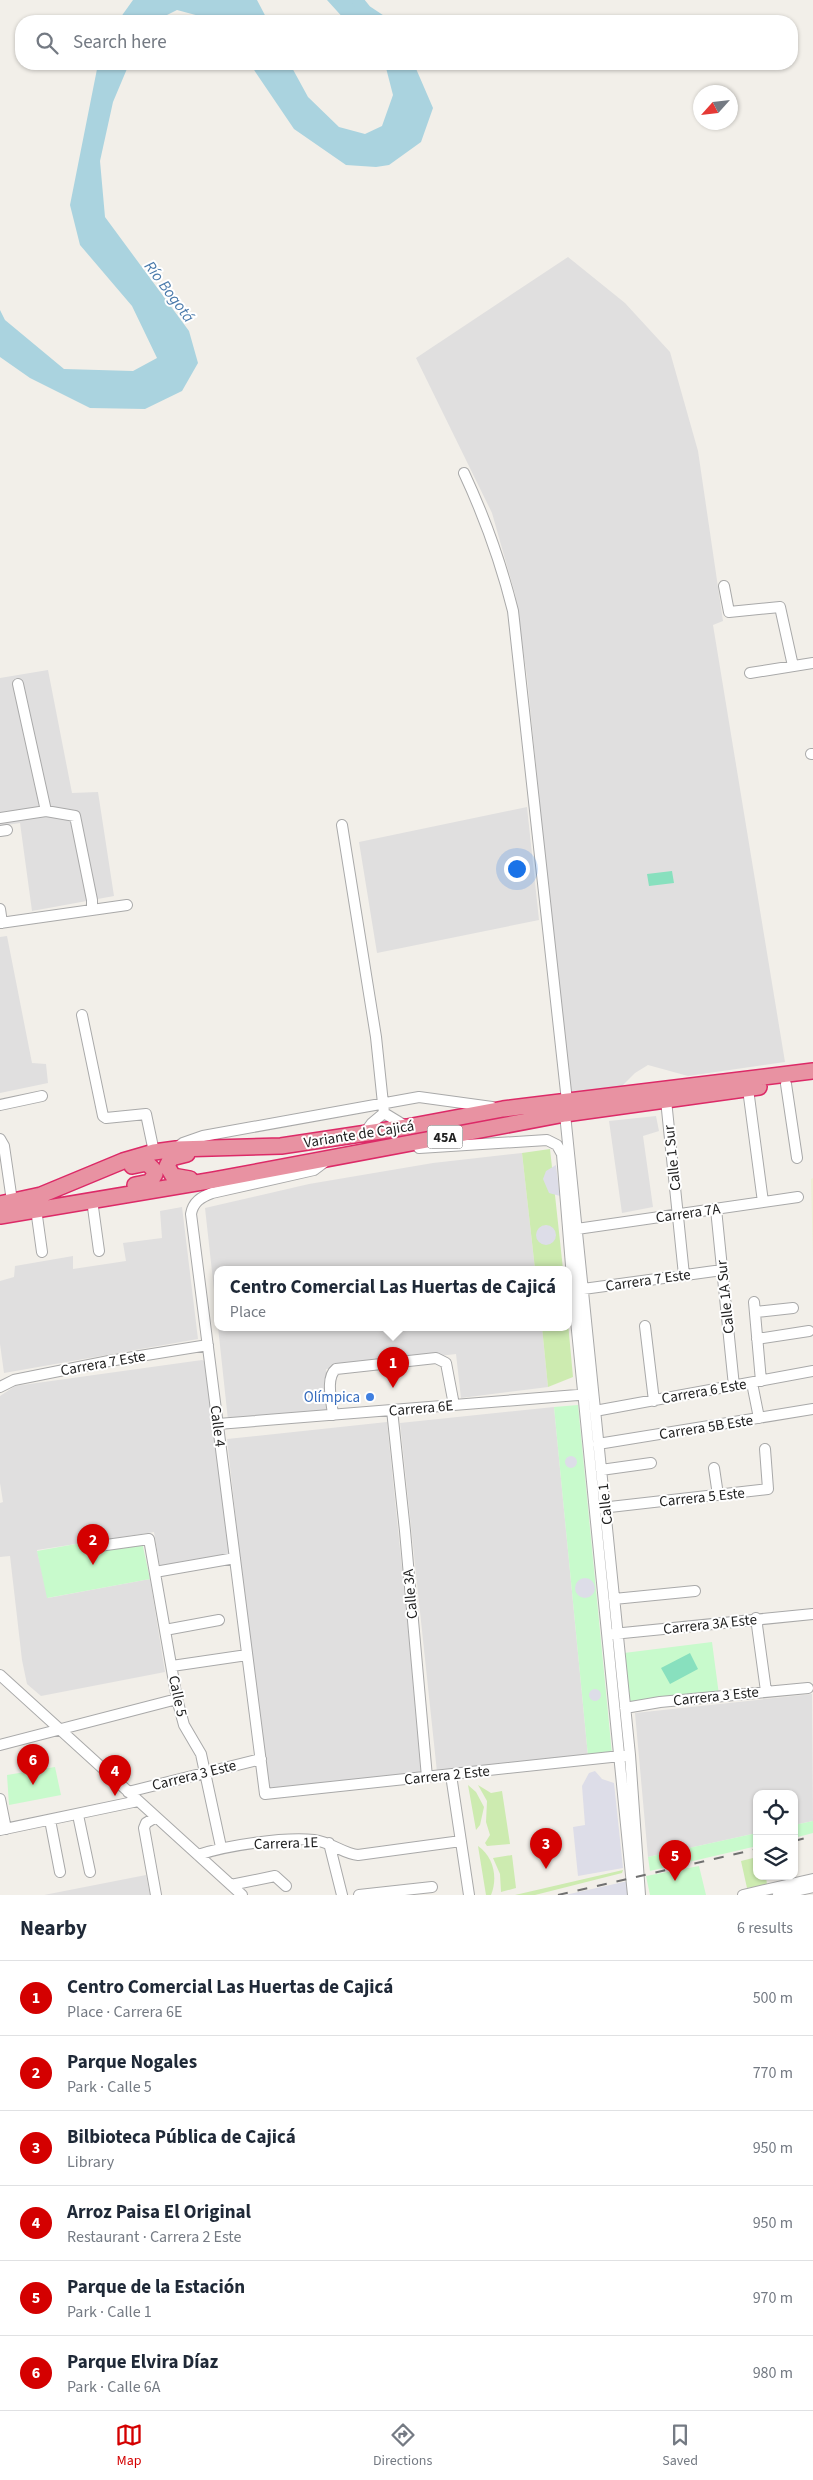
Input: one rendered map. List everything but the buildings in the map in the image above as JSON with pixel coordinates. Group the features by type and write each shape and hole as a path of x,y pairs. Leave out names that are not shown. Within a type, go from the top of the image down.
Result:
{"highway":[{"name":"Variante de Cajicá","path":"0,1216 214,1180 391,1147 566,1107 813,1071"},
{"name":"Variante de Cajicá","path":"6,1203 41,1195 95,1172 154,1152 176,1149 281,1146 408,1127 503,1109 666,1100 813,1080"},
{"path":"211,1149 174,1156 167,1166 173,1176 214,1180"},
{"path":"95,1172 110,1174 142,1162 154,1168 154,1174 150,1182 115,1189 98,1199"}],"street":[{"name":"Calle 1","path":"464,473 482,510 501,561 513,611 566,1107 577,1229 578,1290"},
{"path":"724,586 729,612 780,607 793,666"},
{"path":"750,673 813,663"},
{"path":"18,684 46,811"},
{"path":"0,818 46,811 75,816 92,900 92,910"},
{"path":"342,824 376,1037 384,1108 364,1134"},
{"path":"0,909 1,923 128,905"},
{"path":"82,1015 104,1116 106,1118 146,1114 154,1152"},
{"path":"786,1084 797,1158"},
{"path":"748,1089 763,1202"},
{"path":"0,1105 42,1096"},
{"path":"176,1149 183,1142 203,1136 384,1108 419,1097 503,1109"},
{"name":"Calle 1 Sur","path":"666,1100 684,1275"},
{"path":"384,1108 408,1127"},
{"path":"0,1139 4,1146 6,1203"},
{"name":"Calle 1","path":"391,1147 410,1149 457,1144 547,1140 557,1145 562,1154 600,1508 618,1634 630,1756 640,1895"},
{"name":"Calle 4","path":"265,1794 191,1214 192,1208 200,1198 212,1193 314,1170 331,1157"},
{"name":"Carrera 7A","path":"577,1229 798,1197"},
{"path":"98,1199 99,1252"},
{"path":"36,1209 42,1252"},
{"name":"Calle 1A Sur","path":"716,1209 734,1386"},
{"name":"Carrera 7 Este","path":"578,1290 722,1270"},
{"path":"759,1418 756,1382 758,1339 755,1307 794,1308"},
{"path":"645,1326 654,1400"},
{"path":"758,1339 809,1331"},
{"name":"Carrera 7 Este","path":"0,1387 14,1380 109,1361 208,1346"},
{"path":"334,1415 330,1380 333,1371 336,1369 436,1358 446,1363 454,1405"},
{"name":"Carrera 6 Este","path":"595,1411 813,1372"},
{"name":"Calle 1","path":"588,1397 595,1411 601,1470 600,1508 607,1635 633,1895"},
{"name":"Carrera 6E","path":"218,1427 334,1415 392,1413 454,1405 588,1397"},
{"name":"Carrera 6E","path":"218,1427 588,1397"},
{"name":"Carrera 5B Este","path":"598,1444 813,1409"},
{"name":"Calle 3A","path":"392,1413 405,1531 427,1777"},
{"name":"Carrera 5 Este","path":"600,1508 768,1489 765,1448"},
{"path":"601,1470 651,1463"},
{"path":"714,1468 718,1495"},
{"name":"Calle 5","path":"92,1547 149,1539 172,1666 176,1699 184,1725 195,1742 206,1771 221,1847"},
{"path":"155,1572 235,1558"},
{"path":"614,1599 695,1591"},
{"name":"Carrera 3A Este","path":"607,1635 756,1618 813,1614"},
{"path":"756,1618 766,1691"},
{"path":"165,1630 219,1620"},
{"path":"172,1666 247,1655"},
{"path":"0,1675 242,1895"},
{"name":"Carrera 3 Este","path":"625,1708 766,1691 808,1688"},
{"path":"0,1745 176,1699"},
{"name":"Carrera 2 Este","path":"265,1794 630,1756"},
{"name":"Carrera 3 Este","path":"128,1792 260,1759"},
{"path":"451,1775 469,1895"},
{"path":"0,1799 3,1830 138,1801"},
{"path":"78,1815 90,1872"},
{"path":"156,1817 146,1823 144,1828 156,1895"},
{"path":"50,1820 60,1872"},
{"name":"Carrera 1E","path":"198,1855 221,1847 305,1840 329,1843 350,1854 358,1855 461,1841"},
{"path":"329,1843 342,1895"},
{"path":"231,1885 264,1877 277,1876 286,1886"},
{"path":"743,1895 813,1879"},
{"path":"359,1895 432,1887"},
{"path":"778,1895 807,1890"}],"shaded area":[{"path":"568,257 625,303 670,352 698,451 723,621 713,625 785,1062 688,1076 648,1065 635,1073 618,1090 569,1097 527,677 515,594 492,513 416,358"},
{"path":"48,670 72,793 98,792 114,896 32,911 20,823 0,826 0,678"},
{"path":"527,807 539,920 377,953 359,842"},
{"path":"7,936 32,1063 46,1064 48,1083 0,1093 0,937"},
{"path":"656,1116 659,1131 643,1136 653,1207 622,1213 609,1121"},
{"path":"522,1153 535,1266 214,1266 214,1290 205,1208 309,1184 433,1163"},
{"path":"556,1165 560,1196 549,1193 543,1179 546,1171"},
{"path":"182,1207 198,1339 4,1373 0,1344 0,1281 14,1277 15,1266 73,1256 73,1269 126,1261 123,1243 162,1238 160,1211"},
{"path":"546,1225 553,1228 556,1235 553,1242 546,1245 539,1242 536,1235 539,1228"},
{"path":"218,1331 542,1331 548,1387 461,1398 456,1354 326,1369 331,1411 228,1420"},
{"path":"204,1361 231,1554 160,1567 154,1532 37,1550 48,1598 150,1579 165,1672 41,1696 27,1684 22,1660 10,1556 0,1557 0,1503 3,1502 0,1483 0,1396 15,1386"},
{"path":"554,1407 588,1756 437,1772 400,1423"},
{"path":"387,1422 423,1772 269,1788 246,1611 227,1439"},
{"path":"569,1456 573,1456 577,1462 573,1468 569,1468 565,1464 565,1460"},
{"path":"585,1578 592,1581 595,1588 592,1595 585,1598 578,1595 575,1588 578,1581"},
{"path":"597,1689 600,1690 600,1700 593,1701 590,1700 589,1693 590,1690"},
{"path":"812,1694 813,1821 798,1824 798,1790 753,1790 753,1834 648,1857 635,1713"},
{"path":"595,1771 602,1779 614,1783 623,1868 578,1876 573,1827 585,1825 582,1786 589,1773"},
{"path":"146,1875 150,1895 44,1895"},
{"path":"628,1881 629,1895 565,1895"}],"green space":[{"path":"672,871 674,883 649,886 647,874"},
{"path":"550,1149 563,1266 535,1266 522,1153"},
{"path":"813,1178 813,1259 811,1179"},
{"path":"542,1331 569,1331 573,1377 548,1387"},
{"path":"578,1405 612,1754 588,1756 554,1407"},
{"path":"142,1542 150,1579 47,1598 37,1551 76,1544 88,1552"},
{"path":"712,1642 719,1695 630,1704 624,1653"},
{"path":"690,1653 698,1669 670,1684 661,1668"},
{"path":"55,1767 61,1795 9,1805 7,1775"},
{"path":"468,1785 476,1792 484,1807 480,1825 476,1830"},
{"path":"478,1785 491,1793 502,1791 510,1844 487,1846 485,1843 490,1835 486,1822 487,1801"},
{"path":"813,1821 813,1833 798,1837 798,1824"},
{"path":"753,1834 753,1847 650,1871 648,1857"},
{"path":"478,1846 488,1856 493,1868 494,1882 491,1895 486,1895"},
{"path":"512,1855 516,1888 501,1892 500,1874 493,1858"},
{"path":"753,1858 753,1880 766,1880 767,1885 747,1888 741,1861"},
{"path":"699,1866 706,1895 650,1895 646,1876"},
{"path":"623,1870 622,1873 535,1895 515,1895"}],"water":[{"path":"133,0 257,0 265,15 196,15 177,10 167,15 122,15"},
{"path":"327,0 362,0 374,15 341,15"},
{"path":"97,70 126,70 113,102 100,161 105,217 189,331 198,363 182,391 145,409 90,408 30,378 0,357 0,310 5,320 64,369 133,371 157,358 132,306 80,245 70,205"},
{"path":"254,70 293,70 308,97 339,127 365,134 382,126 393,95 387,70 417,70 433,108 421,142 389,165 376,167 346,165 294,129"}],"waterway":[{"name":"Río Bogotá","path":"357,0 372,15"}],"railway":[{"path":"798,1840 813,1836"},
{"path":"558,1895 753,1850"}],"place":[{"name":"Centro Comercial Las Huertas de Cajicá","path":"393,1388"},
{"name":"Olímpica","path":"370,1397"},
{"name":"Parque Nogales","path":"93,1565"},
{"name":"Parque Elvira Díaz","path":"33,1785"},
{"name":"Arroz Paisa El Original","path":"115,1796"},
{"name":"Bilbioteca Pública de Cajicá","path":"546,1869"},
{"name":"Parque de la Estación","path":"675,1881"}]}
